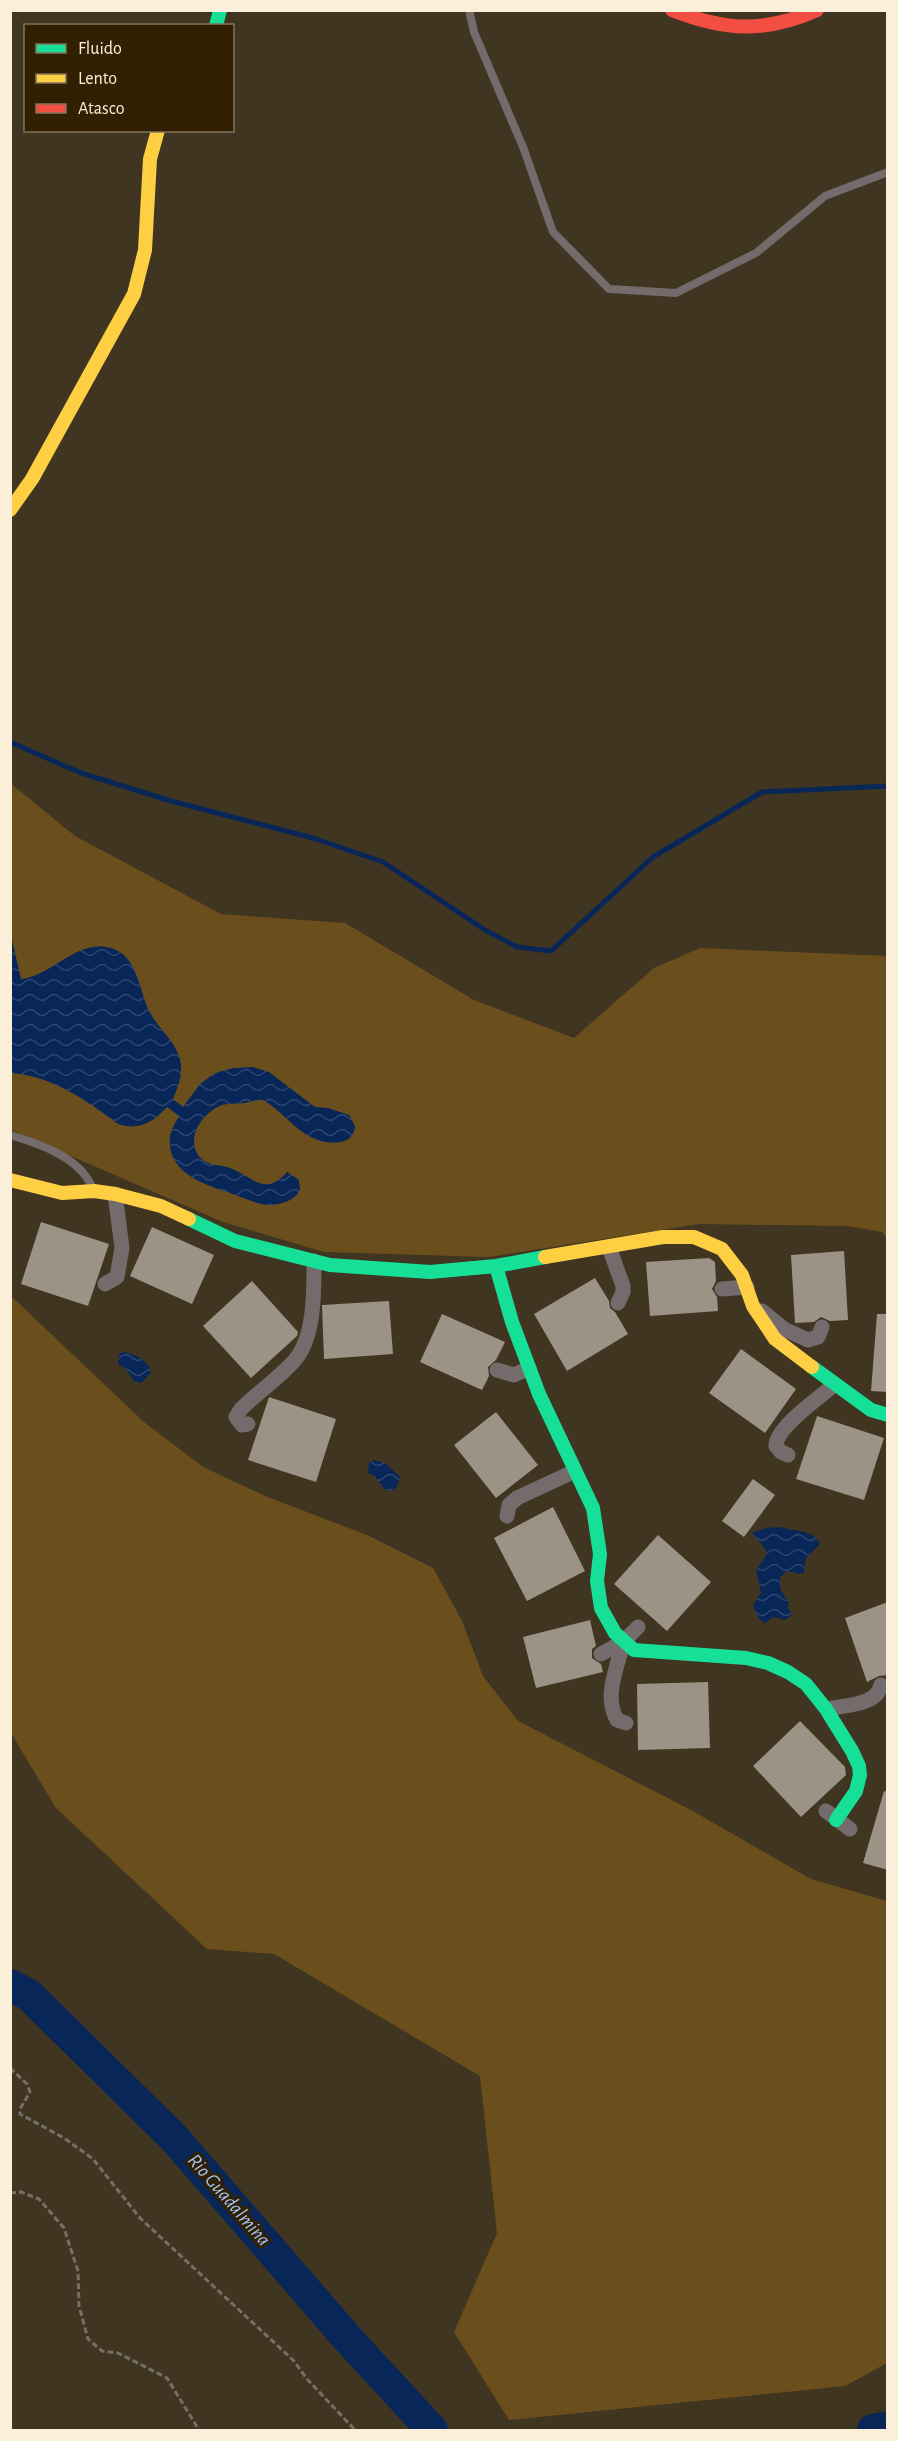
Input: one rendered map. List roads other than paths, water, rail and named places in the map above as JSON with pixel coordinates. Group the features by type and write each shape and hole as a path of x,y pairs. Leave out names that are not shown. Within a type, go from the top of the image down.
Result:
{"street":[{"path":"672,10 698,22 737,28 774,27 817,10"},
{"path":"10,510 32,479 134,294 145,250 150,159 157,132"},
{"path":"10,1180 62,1193 94,1191 115,1194 161,1206 235,1241 330,1265 430,1272 496,1266 663,1238 694,1237 722,1249 742,1275 753,1306 775,1339 834,1385 871,1410 888,1415"},
{"path":"105,1284 117,1277 124,1259 115,1194"},
{"path":"609,1247 623,1286 618,1303"},
{"path":"248,1424 242,1425 236,1417 275,1373 296,1360 312,1340 315,1261"},
{"path":"496,1266 512,1322 530,1368 593,1508 600,1554 597,1581 601,1608 623,1642 634,1650 741,1658 779,1667 806,1684 827,1709 859,1765 861,1778 858,1790 831,1816 850,1829"},
{"path":"722,1289 747,1287"},
{"path":"753,1306 770,1316 784,1329 808,1340 818,1337 822,1327"},
{"path":"497,1370 514,1375 530,1368"},
{"path":"788,1455 781,1452 776,1442 783,1424 797,1416 834,1385"},
{"path":"507,1516 509,1505 515,1495 575,1471"},
{"path":"601,1654 623,1642 638,1627"},
{"path":"623,1642 612,1678 611,1692 615,1717 620,1722 626,1723"},
{"path":"827,1709 873,1699 880,1691 881,1685"}],"lane":[{"path":"469,10 474,32 523,147 553,232 609,289 676,293 756,253 825,196 888,172"},
{"path":"10,1135 71,1161 87,1176 94,1191"}],"water":[{"path":"10,931 21,979 32,977 83,949 106,947 117,950 126,957 137,975 147,1007 178,1053 181,1075 173,1099 183,1107 200,1084 215,1073 233,1068 253,1067 269,1072 315,1107 328,1108 349,1115 355,1126 353,1134 341,1142 317,1140 307,1135 263,1100 222,1105 215,1108 199,1124 194,1138 194,1146 203,1160 230,1168 258,1183 272,1183 287,1172 299,1180 300,1190 291,1200 272,1205 264,1204 200,1182 181,1168 174,1160 170,1149 172,1128 179,1116 167,1107 145,1124 125,1126 118,1124 94,1106 54,1084 11,1073"},
{"path":"124,1352 133,1354 148,1365 151,1373 141,1383 134,1381 125,1368 118,1364 119,1354"},
{"path":"374,1460 385,1463 400,1477 397,1487 391,1491 384,1489 375,1476 368,1473 369,1463"},
{"path":"781,1527 808,1533 820,1544 806,1558 804,1573 787,1571 780,1577 780,1589 789,1603 787,1608 791,1611 791,1616 785,1620 773,1617 765,1623 758,1618 753,1605 761,1593 756,1570 766,1556 766,1550 752,1533 766,1528"}],"waterway":[{"path":"10,742 81,773 171,801 313,838 383,862 485,930 517,947 551,951 653,857 762,792 888,786"},
{"name":"Rio Guadalmina","path":"10,1985 29,1995 175,2139 348,2339 432,2430"},
{"name":"Rio Guadalmina","path":"873,2430 888,2427"}]}
